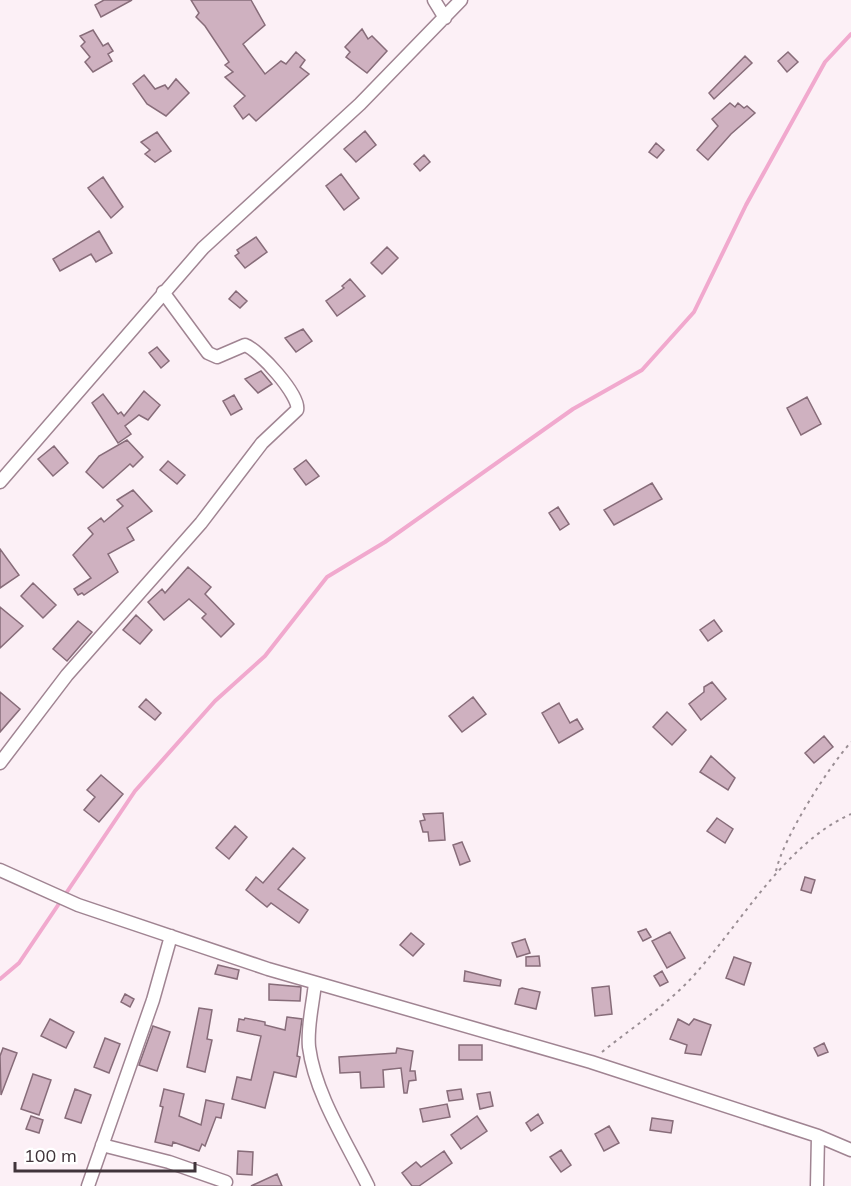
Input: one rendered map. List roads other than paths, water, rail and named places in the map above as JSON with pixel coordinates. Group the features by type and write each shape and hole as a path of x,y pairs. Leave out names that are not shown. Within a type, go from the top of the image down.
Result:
{"street":[{"path":"434,0 445,18"},
{"path":"0,482 115,351 163,291 260,194 368,97 461,0"},
{"path":"0,763 67,675 185,542 262,443 297,410 299,405 276,373 250,346 239,346 217,357 208,353 163,291"},
{"path":"0,870 78,905 171,936 315,983 374,997 591,1062 818,1136 851,1150"},
{"path":"88,1186 153,1000 171,936"},
{"path":"315,983 309,1024 309,1047 316,1076 327,1105 368,1186"},
{"path":"817,1186 818,1136"},
{"path":"102,1145 169,1162 226,1182"}],"waterway":[{"path":"0,979 19,963 135,791 215,701 265,656 327,577 385,542 573,409 642,370 694,312 746,205 825,62 851,34"}]}
